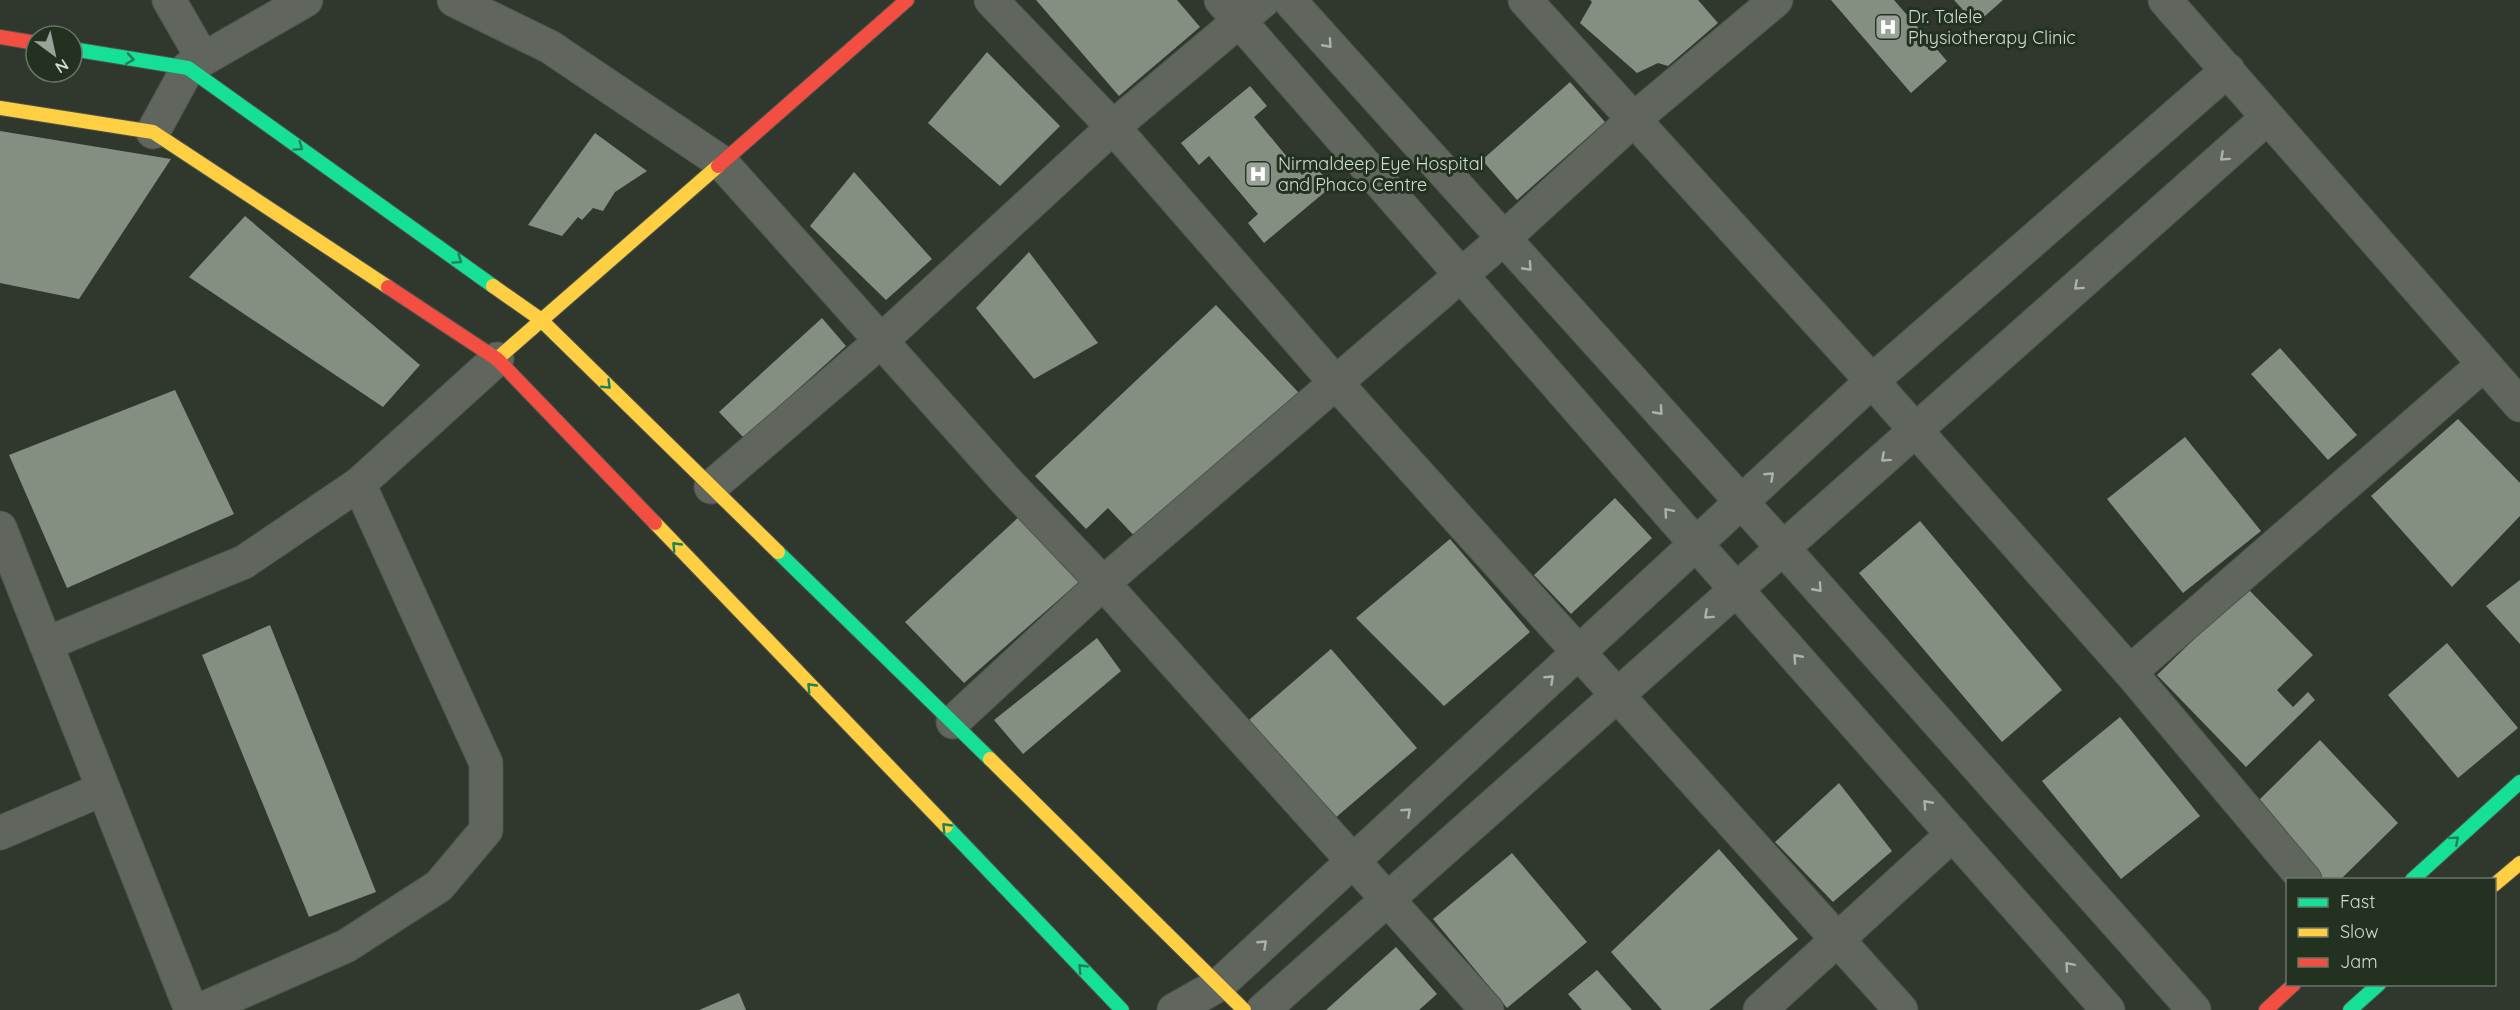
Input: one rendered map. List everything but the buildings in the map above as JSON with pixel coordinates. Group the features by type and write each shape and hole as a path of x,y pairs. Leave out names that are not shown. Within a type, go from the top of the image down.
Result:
{"main road":[{"path":"497,359 722,162 894,4"},
{"path":"0,37 24,41"},
{"path":"84,50 195,64 540,319 1244,1010"},
{"path":"0,108 153,132 497,359 1122,1010"},
{"path":"2413,878 2520,782"},
{"path":"2496,883 2520,863"},
{"path":"2266,1010 2292,986"},
{"path":"2350,1010 2377,986"}],"street":[{"path":"169,0 195,64"},
{"path":"153,132 195,64 306,0"},
{"path":"454,0 550,47 722,162 1008,483 1103,584 1487,1010"},
{"path":"991,0 1113,128 1336,383 1901,1010"},
{"path":"1289,0 1742,502 2193,1010"},
{"path":"1525,0 1916,430 2130,672 2304,878"},
{"path":"953,722 1103,584 1503,239 1633,120 1776,0"},
{"path":"2165,0 2520,405"},
{"path":"711,487 881,341 1241,7 1462,274 1696,544 2108,1010"},
{"path":"1174,1010 1220,984 1872,381 2228,70"},
{"path":"1263,1010 2267,118"},
{"path":"46,644 244,562 359,484 497,359"},
{"path":"2130,672 2483,364"},
{"path":"200,1010 346,946 439,886 486,830 486,763 359,484"},
{"path":"0,528 6,562 46,644 190,1010"},
{"path":"0,833 103,789"},
{"path":"1760,1010 1953,834"}],"traffic: fast":[{"path":"84,51 188,68 493,286"},
{"path":"778,552 990,759"},
{"path":"2414,878 2520,782"},
{"path":"946,826 1122,1010"},
{"path":"2350,1010 2377,986"}],"traffic: slow":[{"path":"0,108 153,132 388,287"},
{"path":"497,359 718,166"},
{"path":"493,286 540,319 778,552"},
{"path":"655,523 946,826"},
{"path":"990,759 1244,1010"},
{"path":"2496,883 2520,863"}],"traffic: jam":[{"path":"718,166 907,0"},
{"path":"0,37 24,41"},
{"path":"388,287 497,359 655,523"},
{"path":"2266,1010 2292,986"}],"place":[{"name":"Dr. Talele Physiotherapy Clinic","path":"1888,27"},
{"name":"Nirmaldeep Eye Hospital and Phaco Centre","path":"1258,174"}]}
